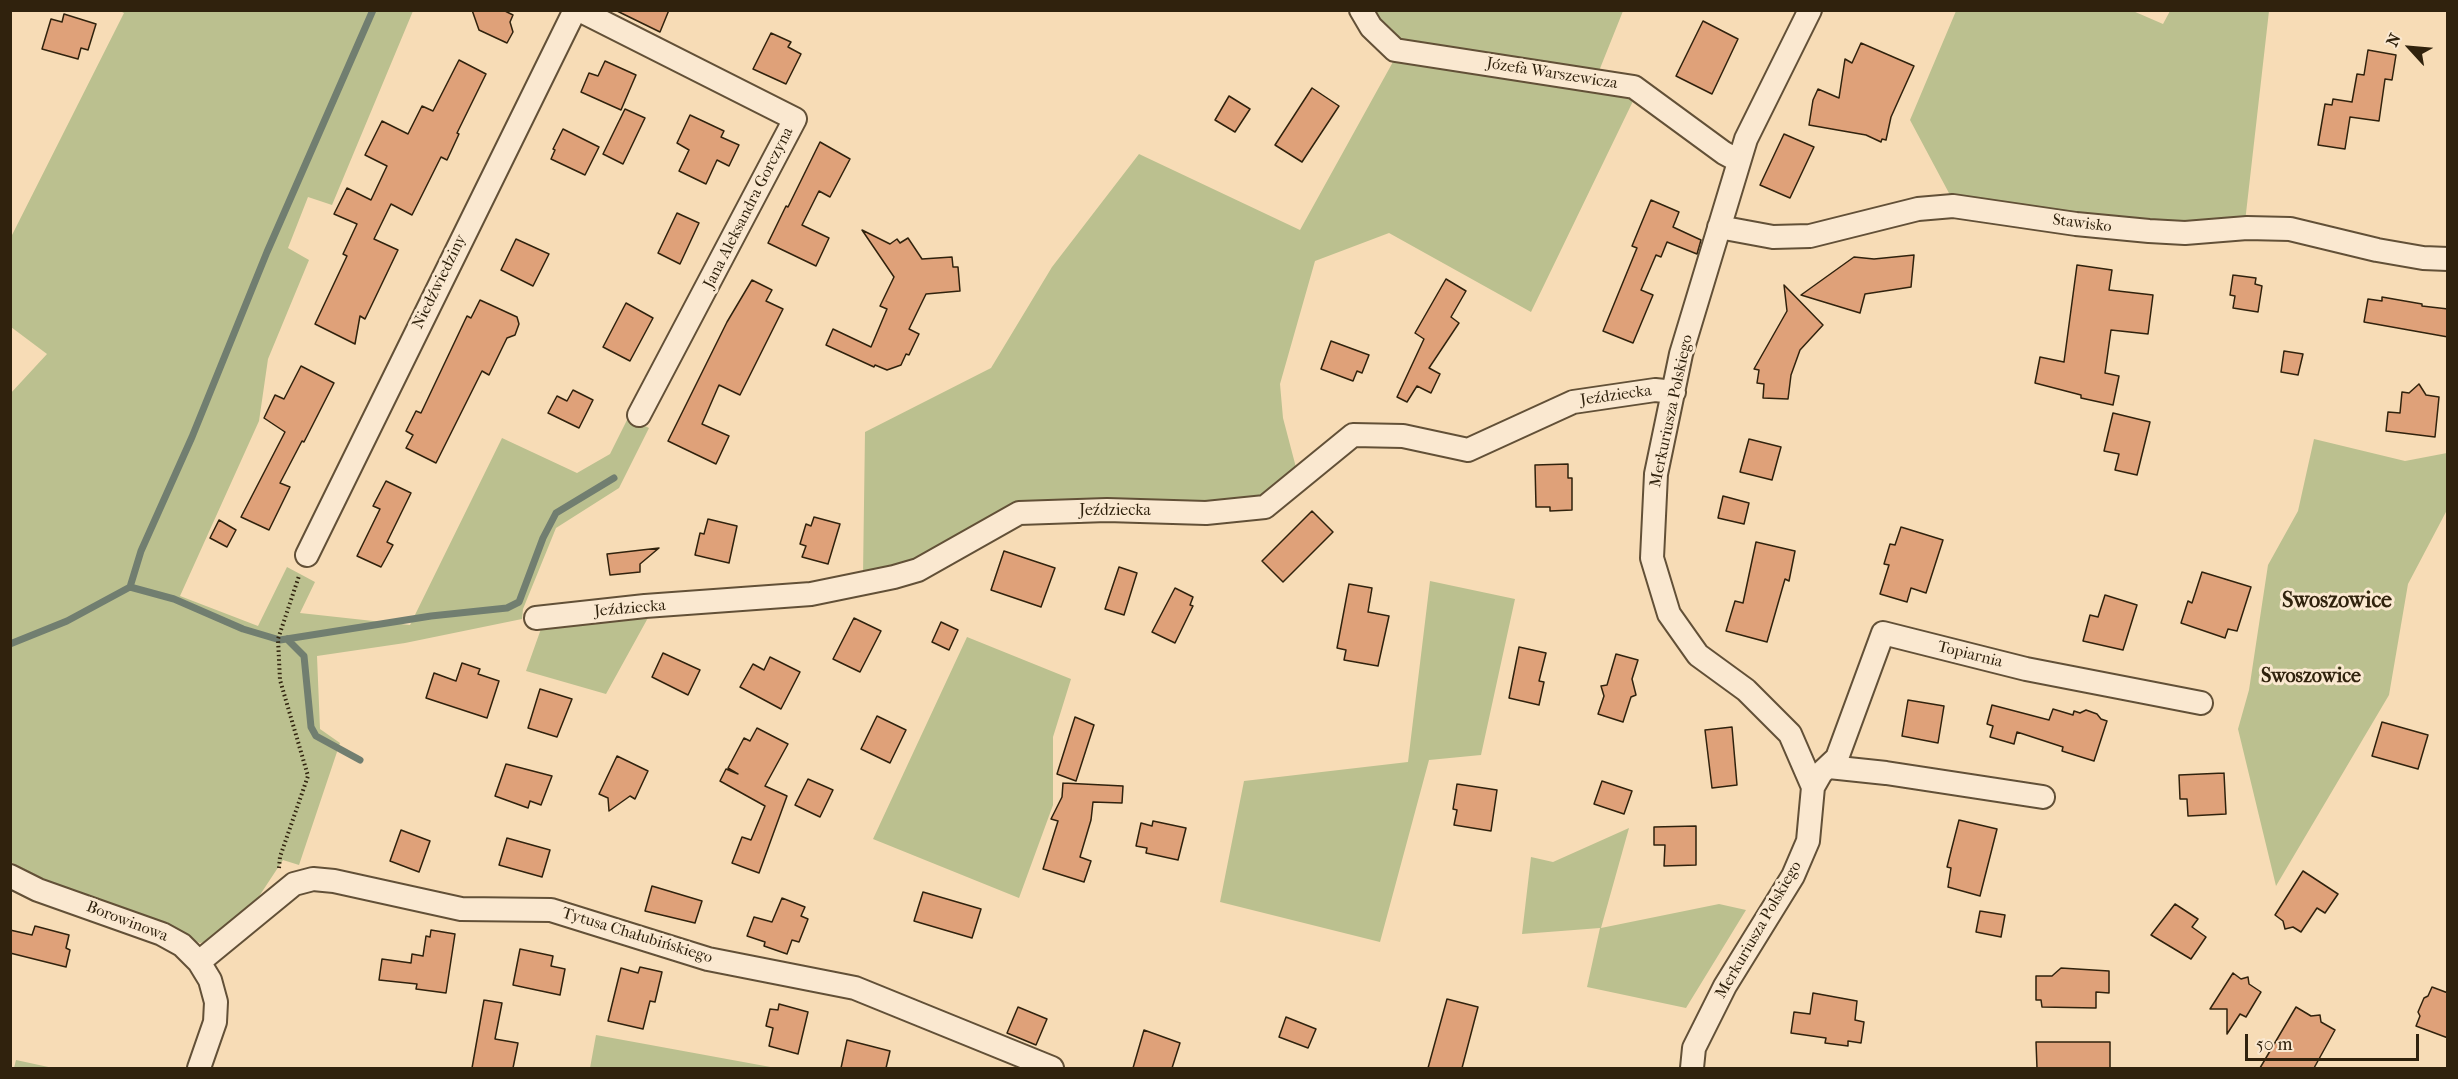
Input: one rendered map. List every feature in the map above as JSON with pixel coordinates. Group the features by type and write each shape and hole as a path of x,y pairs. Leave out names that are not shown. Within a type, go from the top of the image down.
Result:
{"street":[{"name":"Jana Aleksandra Gorczyna","path":"577,10 795,119 639,415"},
{"name":"Niedźwiedziny","path":"307,555 577,10"},
{"name":"Józefa Warszewicza","path":"1361,10 1371,27 1395,50 1634,87 1724,153 1739,161"},
{"name":"Merkuriusza Polskiego","path":"1692,1068 1694,1048 1720,994 1793,876 1808,841 1813,787 1790,734 1746,690 1698,655 1669,614 1652,558 1656,474 1682,354 1746,139 1810,10"},
{"name":"Stawisko","path":"1719,227 1773,237 1810,237 1918,209 1953,206 2076,224 2149,231 2185,233 2247,228 2290,229 2377,250 2423,258 2448,259"},
{"name":"Jeździecka","path":"536,618 645,606 811,594 894,577 918,570 1019,513 1107,510 1206,513 1265,507 1353,435 1403,436 1468,450 1573,402 1655,390 1674,392"},
{"name":"Topiarnia","path":"1813,787 1821,773 1837,758 1883,633 2026,669 2201,703"},
{"path":"1828,767 1886,772 2043,797"},
{"name":"Borowinowa","path":"10,876 38,890 162,934 182,945 199,962 210,980 216,1002 215,1022 199,1068"},
{"name":"Tytusa Chałubińskiego","path":"199,962 294,884 313,879 334,881 461,909 551,910 708,959 855,988 1052,1068"}],"path":[{"path":"278,895 280,857 308,776 280,680 278,639 307,555"}],"green space":[{"path":"120,11 413,11 332,205 308,197 288,248 309,260 268,359 259,421 180,596 258,626 287,567 315,582 300,613 410,625 502,438 577,473 610,454 628,418 649,428 619,488 556,528 523,609 522,619 405,643 317,656 320,729 340,743 299,865 283,860 252,907 220,938 200,943 49,882 11,862 10,394 47,354 11,327 11,237 124,13"},
{"path":"1370,11 1623,11 1599,71 1396,38"},
{"path":"1956,11 2133,11 2163,24 2170,11 2269,11 2245,222 2202,225 2072,216 1950,195 1910,120"},
{"path":"1394,60 1635,97 1531,312 1389,233 1315,261 1280,384 1283,418 1298,475 1245,505 1019,502 945,551 863,575 865,432 991,368 1052,267 1139,154 1300,230"},
{"path":"2314,439 2405,461 2447,453 2447,510 2408,584 2389,695 2276,886 2238,729 2249,690 2268,565 2298,511"},
{"path":"1430,581 1515,599 1481,755 1429,760 1380,942 1220,902 1244,781 1408,762"},
{"path":"649,616 606,694 526,671 542,626"},
{"path":"967,637 1071,679 1053,737 1053,805 1019,898 873,839"},
{"path":"1629,828 1601,928 1719,904 1746,910 1686,1008 1587,987 1600,928 1522,934 1531,857 1553,862"},
{"path":"596,1035 776,1068 590,1068"},
{"path":"16,1060 53,1068 14,1068"}],"building":[{"path":"472,10 503,10 513,15 510,22 513,32 507,43 479,30"},
{"path":"615,10 669,10 660,32"},
{"path":"64,14 96,24 88,50 81,48 78,59 42,49 51,19 62,22"},
{"path":"1703,21 1738,39 1712,94 1676,76"},
{"path":"771,33 791,42 788,47 801,54 786,84 753,69"},
{"path":"1861,43 1914,66 1891,117 1886,140 1882,139 1881,142 1866,135 1809,125 1813,100 1818,89 1839,98 1845,59 1852,63"},
{"path":"2368,50 2396,55 2392,80 2385,79 2379,121 2350,117 2345,149 2318,145 2325,104 2332,105 2333,99 2352,102 2357,74 2364,75"},
{"path":"459,60 486,74 457,133 459,134 447,160 441,157 412,215 391,204 374,239 398,250 365,319 360,316 355,344 315,324 347,256 343,254 357,224 334,214 347,188 371,200 387,166 365,155 382,121 408,134 422,106 433,111"},
{"path":"605,61 636,75 621,110 581,92 589,73 598,76"},
{"path":"1312,88 1339,106 1302,162 1275,145"},
{"path":"1229,96 1250,109 1235,132 1215,120"},
{"path":"625,109 645,118 623,164 603,154"},
{"path":"690,115 724,131 721,137 739,145 729,166 717,160 706,184 679,171 689,150 677,143"},
{"path":"563,129 599,147 585,175 551,159 555,150 553,149"},
{"path":"1784,134 1814,147 1790,198 1760,185"},
{"path":"820,142 850,159 830,197 819,191 802,225 829,238 816,266 768,243"},
{"path":"1651,200 1679,212 1673,227 1701,240 1697,254 1667,242 1661,257 1656,255 1641,290 1653,295 1633,343 1603,331 1637,248 1632,246"},
{"path":"677,213 699,223 680,264 658,253"},
{"path":"862,230 890,244 897,239 900,243 908,238 922,259 952,257 953,267 958,267 960,291 926,294 909,329 919,334 909,355 906,354 901,365 887,370 875,365 874,367 826,345 833,329 871,347 887,309 880,306 894,277"},
{"path":"516,239 549,254 533,286 501,270"},
{"path":"1914,255 1911,287 1865,294 1860,313 1801,295 1854,257 1874,259"},
{"path":"2077,265 2112,270 2109,290 2153,295 2148,334 2111,330 2105,373 2119,376 2113,405 2081,398 2081,395 2035,383 2040,357 2064,362"},
{"path":"2233,275 2256,278 2255,284 2262,286 2258,312 2233,308 2235,296 2230,295"},
{"path":"1446,279 1466,291 1451,317 1459,323 1429,368 1440,374 1431,393 1417,386 1407,402 1397,397 1424,339 1415,333"},
{"path":"752,280 772,290 766,301 783,309 740,395 719,385 702,424 729,436 716,464 668,441 727,322"},
{"path":"1784,285 1823,325 1800,350 1791,375 1788,399 1763,398 1764,384 1757,383 1759,370 1754,369 1787,311"},
{"path":"2382,297 2448,309 2448,337 2364,322 2368,299 2382,301"},
{"path":"480,300 517,317 519,324 515,335 507,338 489,375 482,371 436,463 406,448 413,435 406,431 416,411 421,413 467,316 471,318"},
{"path":"626,303 653,318 630,361 603,347"},
{"path":"1331,341 1369,355 1362,373 1357,371 1353,381 1321,369"},
{"path":"2284,351 2303,354 2298,375 2281,372"},
{"path":"301,366 334,383 280,483 290,487 269,530 241,517 285,432 264,418 275,395 284,399"},
{"path":"2419,384 2426,395 2439,397 2435,437 2386,431 2388,412 2400,413 2402,392 2409,393"},
{"path":"573,390 593,400 579,428 548,413 557,396 567,401"},
{"path":"2113,413 2150,422 2137,475 2115,470 2119,454 2104,451"},
{"path":"1749,439 1781,447 1772,480 1740,472"},
{"path":"1568,464 1568,478 1572,478 1572,510 1550,511 1550,507 1536,507 1535,465"},
{"path":"386,481 411,493 387,542 393,545 381,567 357,556 380,509 373,506"},
{"path":"1723,496 1749,503 1744,524 1718,518"},
{"path":"1312,511 1333,532 1283,582 1262,561"},
{"path":"814,517 840,524 828,564 802,557 806,546 800,544 806,524 811,526"},
{"path":"708,519 737,526 729,563 695,555 700,533 704,534"},
{"path":"219,520 236,530 227,547 210,538"},
{"path":"1901,527 1943,540 1926,593 1911,588 1907,602 1880,594 1889,565 1884,564 1890,544 1895,545"},
{"path":"1756,542 1795,551 1789,581 1785,579 1767,642 1726,631 1735,601 1743,603"},
{"path":"659,548 640,564 640,572 610,575 607,554"},
{"path":"1004,551 1055,568 1041,607 991,590"},
{"path":"1119,567 1137,573 1124,615 1105,609"},
{"path":"2202,572 2251,587 2237,631 2228,629 2225,638 2181,623 2188,601 2192,603"},
{"path":"1349,584 1372,588 1368,612 1389,616 1378,666 1344,660 1346,650 1337,648"},
{"path":"1175,588 1193,597 1190,605 1193,606 1175,643 1152,632"},
{"path":"2105,595 2137,605 2123,650 2083,641 2090,615 2098,617"},
{"path":"854,618 881,631 860,672 833,659"},
{"path":"941,622 958,630 949,650 932,642"},
{"path":"1519,647 1546,653 1539,681 1544,682 1539,705 1509,698"},
{"path":"663,653 700,670 688,695 652,677"},
{"path":"1616,654 1638,660 1632,679 1636,695 1631,697 1623,722 1598,714 1604,696 1601,686 1607,685"},
{"path":"770,657 800,672 781,709 740,687 753,664 764,670"},
{"path":"462,663 480,669 478,674 499,681 487,718 426,698 434,673 456,681"},
{"path":"540,689 572,699 557,737 528,728"},
{"path":"1908,700 1944,706 1938,743 1902,736"},
{"path":"1992,705 2049,720 2053,709 2073,715 2074,711 2080,713 2086,710 2097,714 2101,719 2107,721 2094,761 2062,751 2063,747 2017,732 2014,744 1990,737 1993,726 1987,724"},
{"path":"877,716 906,730 890,763 861,749"},
{"path":"1075,717 1094,725 1076,781 1057,774"},
{"path":"2382,722 2428,735 2418,769 2372,756"},
{"path":"1732,727 1737,785 1712,788 1705,730"},
{"path":"757,728 788,744 765,786 787,796 759,873 732,863 742,837 751,840 765,806 720,781 726,769 738,774 728,768 744,738 750,741"},
{"path":"617,756 648,771 635,799 630,796 609,811 608,798 599,794"},
{"path":"506,764 552,776 541,805 530,801 528,808 495,796"},
{"path":"2224,773 2226,814 2188,816 2187,799 2180,799 2179,775"},
{"path":"808,779 833,790 820,817 795,805"},
{"path":"1602,781 1632,791 1624,814 1594,804"},
{"path":"1063,783 1123,786 1122,803 1093,802 1091,820 1080,857 1091,861 1084,882 1043,869 1058,821 1051,819 1062,797"},
{"path":"1457,784 1497,790 1491,831 1454,825 1457,810 1453,809"},
{"path":"1959,820 1997,829 1980,896 1948,887 1951,868 1947,867"},
{"path":"1153,821 1186,828 1178,860 1146,853 1147,848 1136,846 1141,823 1152,826"},
{"path":"1696,826 1696,865 1664,866 1665,845 1654,845 1654,827"},
{"path":"401,830 430,841 419,872 390,861"},
{"path":"507,838 550,850 542,877 499,865"},
{"path":"2303,871 2338,894 2325,913 2317,908 2301,932 2293,927 2285,929 2283,921 2275,915"},
{"path":"652,886 702,901 695,923 645,911"},
{"path":"923,892 981,909 972,938 914,921"},
{"path":"782,898 805,907 801,916 808,919 799,942 792,940 787,954 764,946 765,942 747,936 754,917 772,922"},
{"path":"2175,904 2198,919 2192,927 2206,937 2191,959 2151,935"},
{"path":"1980,911 2005,915 2001,937 1976,932"},
{"path":"35,926 69,935 66,948 70,950 66,967 10,953 10,930 32,935"},
{"path":"431,930 455,934 446,993 416,989 417,984 379,980 382,959 411,963 412,954 423,956 426,936 430,937"},
{"path":"520,949 553,956 551,966 565,969 560,995 513,985"},
{"path":"640,967 662,972 655,1002 650,1001 643,1029 608,1021 621,968 638,973"},
{"path":"2061,968 2109,971 2109,993 2096,992 2096,1008 2042,1007 2041,1000 2036,1000 2036,976 2052,976"},
{"path":"2233,973 2241,979 2248,977 2249,984 2261,992 2246,1017 2240,1014 2227,1034 2227,1009 2210,1009"},
{"path":"2432,987 2448,993 2448,1038 2416,1026 2420,1016 2418,1012"},
{"path":"1813,993 1857,1001 1855,1020 1864,1022 1861,1043 1848,1041 1848,1046 1825,1043 1826,1038 1791,1033 1794,1012 1810,1014"},
{"path":"1447,999 1478,1007 1462,1068 1428,1068"},
{"path":"484,1000 502,1003 495,1039 518,1043 513,1068 472,1068"},
{"path":"779,1004 808,1012 798,1054 769,1046 773,1028 766,1026 770,1009 778,1010"},
{"path":"1018,1007 1047,1019 1036,1045 1007,1033"},
{"path":"2296,1007 2311,1016 2320,1015 2321,1022 2335,1030 2314,1068 2260,1068"},
{"path":"1286,1017 1316,1029 1308,1048 1279,1037"},
{"path":"1144,1030 1180,1043 1172,1068 1133,1068"},
{"path":"847,1040 890,1051 886,1068 841,1068"},
{"path":"2036,1042 2110,1042 2110,1068 2037,1068"}],"waterway":[{"path":"130,587 141,551 192,437 267,252 373,10"},
{"path":"10,644 67,621 130,587 174,599 243,629 280,640 431,616 507,608 519,602 543,538 556,513 614,478"},
{"path":"287,639 304,656 311,727 316,736 360,760"}],"district":[{"name":"Swoszowice","path":"2337,602"},
{"name":"Swoszowice","path":"2311,677"}]}
